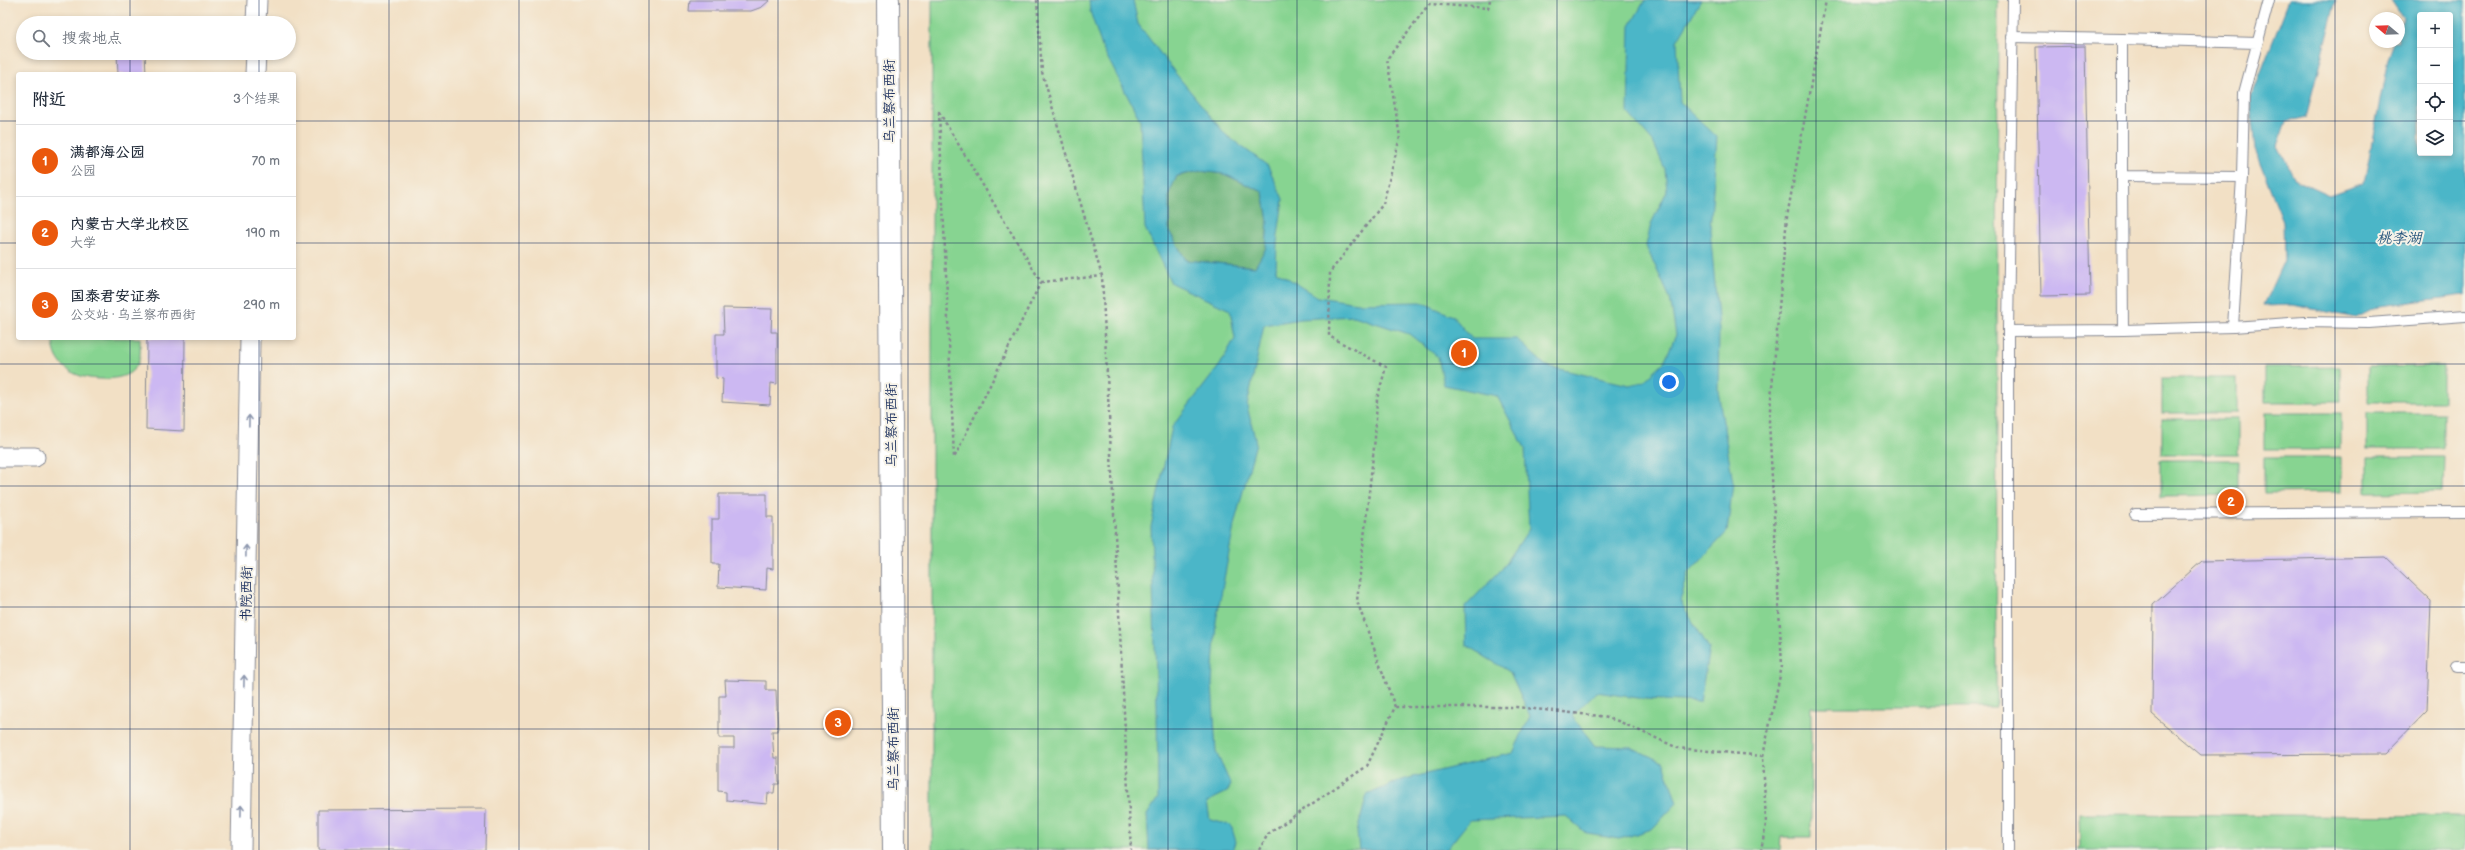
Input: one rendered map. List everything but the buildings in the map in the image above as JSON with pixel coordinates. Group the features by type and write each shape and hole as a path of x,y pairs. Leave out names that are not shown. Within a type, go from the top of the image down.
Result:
{"street":[{"path":"256,16 257,0"},
{"name":"乌兰察布西街","path":"888,0 894,850"},
{"path":"255,72 256,60"},
{"name":"书院西街","path":"241,850 250,340"},
{"path":"0,457 35,457"}],"lane":[{"path":"2008,850 2008,331 2013,0"},
{"path":"2233,327 2242,177 2244,93 2269,0"},
{"path":"2012,38 2122,39 2257,43"},
{"path":"2122,39 2123,330"},
{"path":"2122,176 2242,177"},
{"path":"2008,331 2233,327 2304,322 2370,323 2465,316"},
{"path":"2134,514 2465,512"}],"path":[{"path":"1037,0 1042,72 1102,276 1131,850"},
{"path":"1259,850 1268,834 1367,766 1395,708 1357,600 1375,438 1377,399 1386,367 1329,336 1330,272 1383,204 1400,136 1386,59 1429,4 1488,8 1490,0"},
{"path":"1761,850 1766,824 1763,756 1782,666 1769,421 1787,217 1826,0"},
{"path":"939,112 992,200 1041,282 954,458 939,112"},
{"path":"1041,282 1102,276"},
{"path":"1395,708 1516,708 1600,716 1618,721 1678,748 1763,756"}],"green space":[{"path":"932,0 1998,0 1996,707 1811,707 1811,837 1781,837 1780,850 932,850"},
{"path":"1200,171 1224,174 1263,192 1268,221 1266,248 1256,267 1186,260 1169,231 1169,193 1177,176"},
{"path":"53,340 140,340 139,361 132,371 122,376 107,379 87,378 70,371 63,365 54,349"},
{"path":"2340,366 2341,402 2265,402 2265,367"},
{"path":"2443,366 2443,402 2368,402 2368,367"},
{"path":"2162,378 2237,378 2237,413 2162,413"},
{"path":"2265,413 2341,413 2341,449 2265,449"},
{"path":"2367,413 2443,413 2443,449 2367,449"},
{"path":"2162,419 2238,419 2238,454 2162,454"},
{"path":"2264,457 2341,457 2341,492 2264,493"},
{"path":"2367,457 2444,457 2443,492 2367,493"},
{"path":"2161,460 2238,460 2238,495 2161,496"},
{"path":"2079,814 2465,816 2465,850 2077,850 2080,847"}],"water":[{"path":"1089,0 1133,0 1138,24 1176,74 1226,135 1268,166 1283,199 1277,243 1276,271 1318,297 1357,303 1421,302 1453,316 1472,339 1517,339 1546,366 1629,385 1643,382 1664,362 1676,335 1670,298 1646,246 1651,224 1667,191 1665,169 1653,142 1628,113 1630,26 1645,0 1701,0 1677,41 1680,102 1717,137 1710,230 1719,329 1718,391 1733,483 1727,532 1689,572 1680,601 1709,648 1700,702 1645,699 1596,692 1572,716 1595,746 1631,747 1664,763 1677,803 1652,829 1620,839 1587,834 1566,816 1470,820 1446,850 1359,850 1357,832 1367,795 1401,780 1513,753 1530,716 1510,672 1466,645 1465,607 1502,569 1529,529 1525,448 1497,396 1444,385 1438,357 1409,334 1354,316 1301,319 1264,325 1247,406 1256,443 1235,521 1216,621 1212,683 1216,752 1231,785 1227,792 1207,802 1210,820 1231,825 1236,842 1233,850 1149,850 1147,815 1158,798 1157,704 1151,527 1172,427 1220,365 1235,338 1230,310 1171,283 1145,228 1140,120 1102,47 1090,11","holes":["1200,171 1224,174 1263,192 1268,221 1266,248 1255,267 1186,260 1169,231 1169,193 1177,176"]},
{"name":"桃李湖","path":"2289,0 2336,0 2306,117 2286,122 2278,146 2295,179 2330,195 2364,183 2388,59 2392,48 2405,48 2405,12 2399,12 2391,0 2465,0 2465,295 2380,306 2356,318 2293,305 2263,306 2284,260 2283,221 2255,150 2250,100"}],"place":[{"name":"满都海公园","path":"1464,353"},
{"name":"内蒙古大学北校区","path":"2231,502"},
{"name":"国泰君安证券","path":"838,723"}]}
